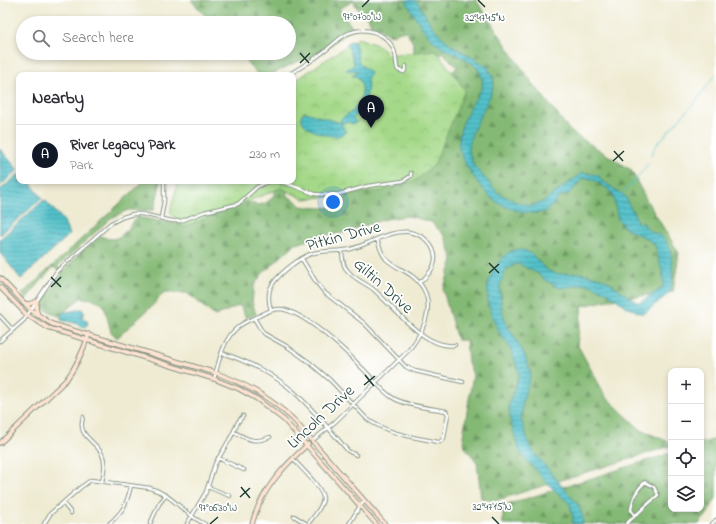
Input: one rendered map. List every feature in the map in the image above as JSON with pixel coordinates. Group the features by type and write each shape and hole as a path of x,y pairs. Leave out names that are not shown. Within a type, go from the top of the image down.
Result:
{"main road":[{"path":"0,278 31,310 52,324 216,372 248,386 273,402 293,419 385,524"},
{"path":"0,287 27,315 48,328 214,379 243,392 269,407 284,420 307,445 376,524"},
{"path":"22,302 29,304 37,301 36,308 38,316"},
{"path":"0,443 66,380 75,369 89,334"},
{"path":"134,355 136,349"},
{"name":"Lincoln Drive","path":"252,524 258,506 276,476 312,441"}],"street":[{"path":"293,72 320,56 343,36 350,32 360,30 374,32 386,38 394,50 398,70 400,72 404,72 406,66"},
{"path":"288,184 315,194 329,195 368,186 403,181 410,176 411,173"},
{"path":"161,218 164,201 164,184"},
{"path":"0,341 27,315 57,271 111,223 133,214 142,214 172,221 181,221 204,212 238,204 257,187 263,184"},
{"name":"Pitkin Drive","path":"270,310 270,288 279,277 302,259 315,253 342,251 395,234 409,232 419,235 429,242 435,254 434,264 430,272 419,283"},
{"name":"Lincoln Drive","path":"312,441 328,428 414,344 427,315 428,307 425,292 419,283 410,275 386,258 382,253 377,239"},
{"name":"Giltin Drive","path":"342,251 343,263 348,272 371,288 419,332 442,345 455,345"},
{"path":"302,259 325,293 364,323 406,367 415,371 463,382"},
{"path":"214,379 225,344 230,335 238,327 254,318 270,310 280,309 289,311 306,320 335,342 389,395 399,401 446,411 448,414 442,440 438,442 410,436 381,427 367,419 330,380 309,362 263,333 254,318"},
{"path":"0,316 13,330"},
{"path":"222,353 242,361 281,382 305,402 348,451 356,455"},
{"path":"187,524 206,492 211,473 218,458 234,432 238,422 243,416"},
{"path":"83,417 81,426 83,432 102,453 105,468 102,481"},
{"path":"234,432 254,441 260,441 270,437"},
{"path":"218,458 244,470"},
{"path":"293,459 319,488 322,495 321,504 308,524 294,516"},
{"path":"44,524 50,514 85,483 91,480 150,488 166,495 192,516 205,524"},
{"path":"626,524 635,516 658,495 654,488 645,482 638,488 631,506 631,510 635,516"},
{"path":"109,524 126,506 131,486"},
{"path":"208,487 230,496"},
{"path":"150,524 160,501 166,495"},
{"path":"349,524 360,506 365,501"},
{"path":"63,503 71,513"},
{"path":"712,524 716,520"}],"green space":[{"path":"191,0 476,0 525,73 571,132 631,170 647,201 679,253 673,292 609,300 582,306 577,344 606,397 641,430 668,442 668,447 494,501 481,498 477,462 465,447 463,436 473,375 468,362 466,340 457,340 443,290 453,260 445,236 431,222 408,216 385,219 343,233 320,236 294,245 262,274 254,286 252,302 256,314 246,318 240,305 215,316 187,293 164,292 151,307 117,338 111,332 104,305 94,299 81,298 59,316 40,307 63,273 53,267 26,299 22,294 141,184 160,184 154,210 128,210 111,218 57,267 63,271 81,252 101,236 107,239 113,239 122,235 136,217 172,223 183,223 244,200 256,205 264,204 274,195 277,185 289,187 286,195 296,201 300,206 328,208 345,203 343,197 355,192 391,188 417,178 448,77 457,67 442,52 421,73 412,73 413,43 406,31 400,31 390,36 371,25 368,17 361,15 353,1 339,9 352,29 313,58 299,61 276,72 255,72 245,60 296,60 296,16 206,16"},
{"path":"358,38 380,46 388,55 436,50 465,90 434,165 416,180 381,191 304,199 281,188 183,227 170,212 177,184 296,184 296,80"},
{"path":"716,439 716,498 708,513 699,524 503,524 503,506 668,454 668,512 704,512 704,442"}],"water":[{"path":"406,0 416,0 432,26 443,38 454,47 487,66 493,77 494,84 490,96 472,133 468,149 474,166 498,193 516,202 531,206 543,202 582,173 598,175 601,180 626,197 638,223 644,224 646,228 663,238 668,245 672,259 672,283 670,289 668,294 645,313 640,313 625,306 608,293 591,285 585,284 560,288 545,280 539,274 519,264 513,265 506,270 500,285 502,310 506,323 524,353 530,371 530,377 523,400 521,419 529,444 535,454 578,505 582,514 583,524 573,524 570,504 551,487 522,455 518,447 510,419 509,404 519,372 509,346 495,324 489,306 488,288 490,279 500,261 513,250 519,249 531,254 543,267 551,272 559,274 580,273 595,276 609,282 639,303 661,289 664,284 655,245 646,238 625,228 618,219 613,195 608,189 588,178 582,179 570,193 560,196 545,211 538,213 524,212 510,208 498,203 489,196 468,168 459,147 460,131 482,88 482,79 479,71 467,60 436,43 419,23"},
{"path":"351,41 355,43 359,63 370,72 367,80 368,84 366,99 363,109 365,111 369,105 375,101 376,103 365,113 362,110 360,111 362,115 361,117 358,114 353,118 357,122 352,124 349,122 341,123 346,133 338,136 329,136 306,127 301,119 301,115 305,112 340,123 340,120 353,111 359,103 362,94 360,80 357,76 352,76 358,71 346,70 354,65 347,43"},
{"path":"0,149 16,168 16,172 0,186"},
{"path":"16,177 16,184 31,184 42,198 0,235 0,190"},
{"path":"44,200 64,221 69,235 21,279 0,253 0,239"},
{"path":"82,309 85,314 81,316 88,322 85,327 73,322 61,320 62,313"}],"waterway":[{"path":"651,155 657,144 695,102 716,74"},
{"path":"620,194 632,184 648,164"}],"place":[{"name":"River Legacy Park","path":"371,128"}]}
